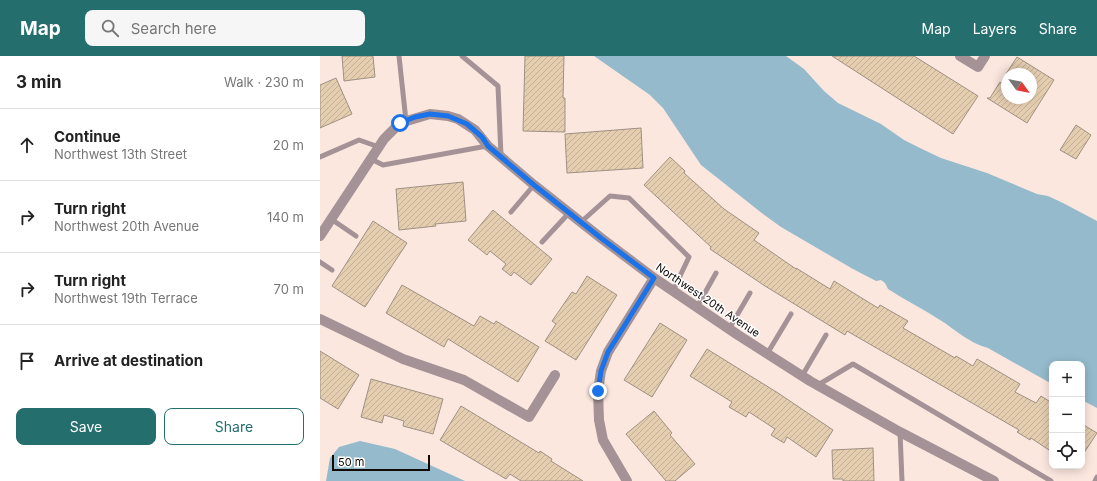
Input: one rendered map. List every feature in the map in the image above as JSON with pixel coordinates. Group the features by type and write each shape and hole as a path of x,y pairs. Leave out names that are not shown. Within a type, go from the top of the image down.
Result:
{"street":[{"path":"960,56 978,67 985,56"},
{"name":"Northwest 20th Avenue","path":"406,121 430,114 448,116 467,124 482,137 488,146 569,213 654,278 729,329 802,376 900,432 994,481"},
{"path":"320,236 326,223 384,139 400,123 406,121"},
{"path":"627,481 603,440 598,420 598,391 601,371 608,352 654,278"},
{"path":"320,319 403,359 464,380 529,417 555,375"}],"lane":[{"path":"399,56 406,121"},
{"path":"462,56 498,86 500,156"},
{"path":"320,157 359,140 379,147"},
{"path":"371,159 383,165 488,146"},
{"path":"511,212 534,185"},
{"path":"581,222 610,196 629,198 689,257 673,291"},
{"path":"542,242 569,213"},
{"path":"326,223 356,236"},
{"path":"320,262 332,270"},
{"path":"697,307 716,274"},
{"path":"729,329 750,293"},
{"path":"768,354 791,314"},
{"path":"802,376 826,334"},
{"path":"818,385 853,364 1051,481"},
{"path":"900,432 902,481"},
{"path":"1095,481 1097,477"}],"water":[{"path":"594,56 786,56 804,69 824,91 838,103 881,124 904,140 941,158 987,173 1037,194 1048,196 1097,221 1097,408 1085,402 1085,361 1049,361 1049,382 988,348 969,340 934,316 888,289 885,283 881,280 876,281 853,269 781,227 701,165 663,108 650,95"},
{"path":"360,441 395,449 465,481 326,481 330,458 339,447"}],"building":[{"path":"342,56 373,56 375,77 344,81"},
{"path":"525,56 564,56 563,98 565,98 565,132 523,131"},
{"path":"832,56 914,56 978,96 953,134"},
{"path":"1017,57 1035,68 1010,68"},
{"path":"1037,69 1054,80 1027,123 987,98 990,98 1000,82 1001,104 1037,104"},
{"path":"336,78 352,114 320,128 320,85"},
{"path":"1076,125 1091,135 1076,159 1060,150"},
{"path":"641,128 643,168 567,173 565,134"},
{"path":"670,157 685,171 684,173 724,209 759,233 754,240 796,269 830,289 834,281 878,308 880,305 908,321 903,328 955,358 956,356 973,366 977,359 1020,384 1015,392 1036,403 1041,396 1049,401 1049,450 1031,438 1030,440 1017,432 1019,430 847,331 845,335 765,286 710,249 711,247 644,185"},
{"path":"463,182 466,221 399,230 396,189"},
{"path":"493,210 552,259 531,285 514,272 511,276 502,269 506,264 490,251 487,255 468,240"},
{"path":"373,221 407,243 365,307 332,286"},
{"path":"587,276 617,295 576,360 545,341 556,324 552,321 572,292 576,294"},
{"path":"402,285 474,326 480,316 494,324 496,321 539,347 518,382 448,339 444,347 386,313"},
{"path":"660,323 687,340 652,397 624,380"},
{"path":"707,349 778,393 833,430 816,457 787,437 784,443 771,435 775,429 749,412 746,417 729,407 732,402 690,376"},
{"path":"320,351 359,375 338,409 320,398"},
{"path":"371,379 443,399 433,434 403,426 404,421 384,415 382,423 361,417"},
{"path":"461,406 539,453 540,451 552,459 551,461 583,481 521,481 510,474 506,479 440,440"},
{"path":"654,411 672,433 670,435 695,464 675,481 666,481 626,434"},
{"path":"1085,426 1097,433 1085,451"},
{"path":"873,448 874,481 843,481 843,479 833,479 832,450"}],"route":[{"path":"400,123 415,117 430,114 448,116 467,124 476,130 488,146 534,185 654,278 608,352 601,371 598,391"}]}
